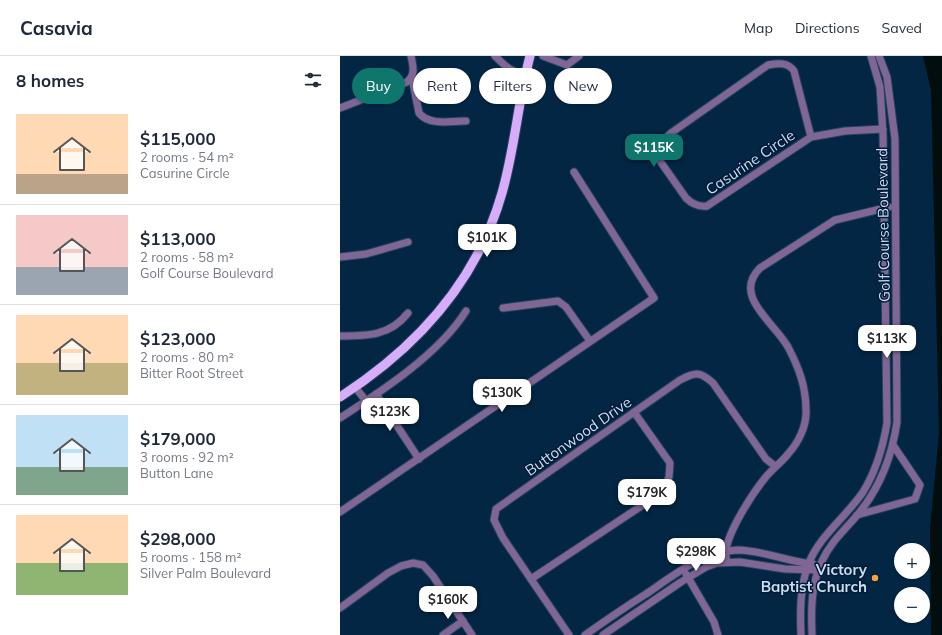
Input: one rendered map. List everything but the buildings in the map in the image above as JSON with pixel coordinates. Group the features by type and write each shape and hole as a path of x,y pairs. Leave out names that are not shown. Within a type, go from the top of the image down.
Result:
{"main road":[{"path":"527,68 530,56"},
{"path":"340,397 367,379 408,345 447,302 462,281 491,226 502,193 515,138 519,104"}],"street":[{"path":"340,108 408,82 412,78 414,72 411,56"},
{"path":"495,56 507,68"},
{"path":"543,56 567,65 579,56"},
{"name":"Golf Course Boulevard","path":"801,635 801,592 808,567 822,540 862,492 876,466 884,442 887,423 883,130 880,87 871,56"},
{"name":"Golf Course Boulevard","path":"812,635 813,587 819,567 831,544 857,515 876,490 886,469 893,445 897,422 895,139 887,77 879,56"},
{"name":"Casurine Circle","path":"811,137 794,71 787,65 777,63 768,65 671,132 662,142 659,149 659,155 660,161 686,198 691,203 699,206 707,206 811,137 845,131 883,130"},
{"path":"412,78 419,114 422,117 428,121 466,121"},
{"path":"340,512 654,298 574,172"},
{"path":"727,562 726,551 729,540 742,511 764,479 775,466 789,454 802,433 806,417 806,394 802,381 787,345 754,301 750,287 753,275 760,268 835,220 896,206"},
{"path":"340,257 366,254 408,242"},
{"path":"503,308 558,300 566,307 590,342"},
{"path":"340,418 401,376 437,345 457,325 466,311"},
{"path":"340,336 357,336 380,332 397,325 408,313"},
{"name":"Buttonwood Drive","path":"569,635 503,538 494,520 496,508 680,380 693,373 705,376 713,383 766,459 775,466"},
{"path":"355,387 366,401"},
{"path":"376,394 419,459"},
{"path":"531,580 664,490 669,477 670,462 634,412"},
{"path":"887,423 897,422"},
{"path":"857,515 915,499 920,485 893,445"},
{"path":"585,635 683,569 701,559 726,551 740,550 808,567"},
{"path":"603,635 688,577 717,563 740,562 785,569 819,567"},
{"path":"340,608 388,573 401,566 413,563 423,565 472,635"},
{"path":"683,569 714,622 718,635"},
{"path":"443,635 463,621"}],"shaded area":[{"path":"923,56 942,56 942,635 931,635 930,528 939,433 931,90"}],"place":[{"name":"Victory Baptist Church","path":"875,578"}]}
